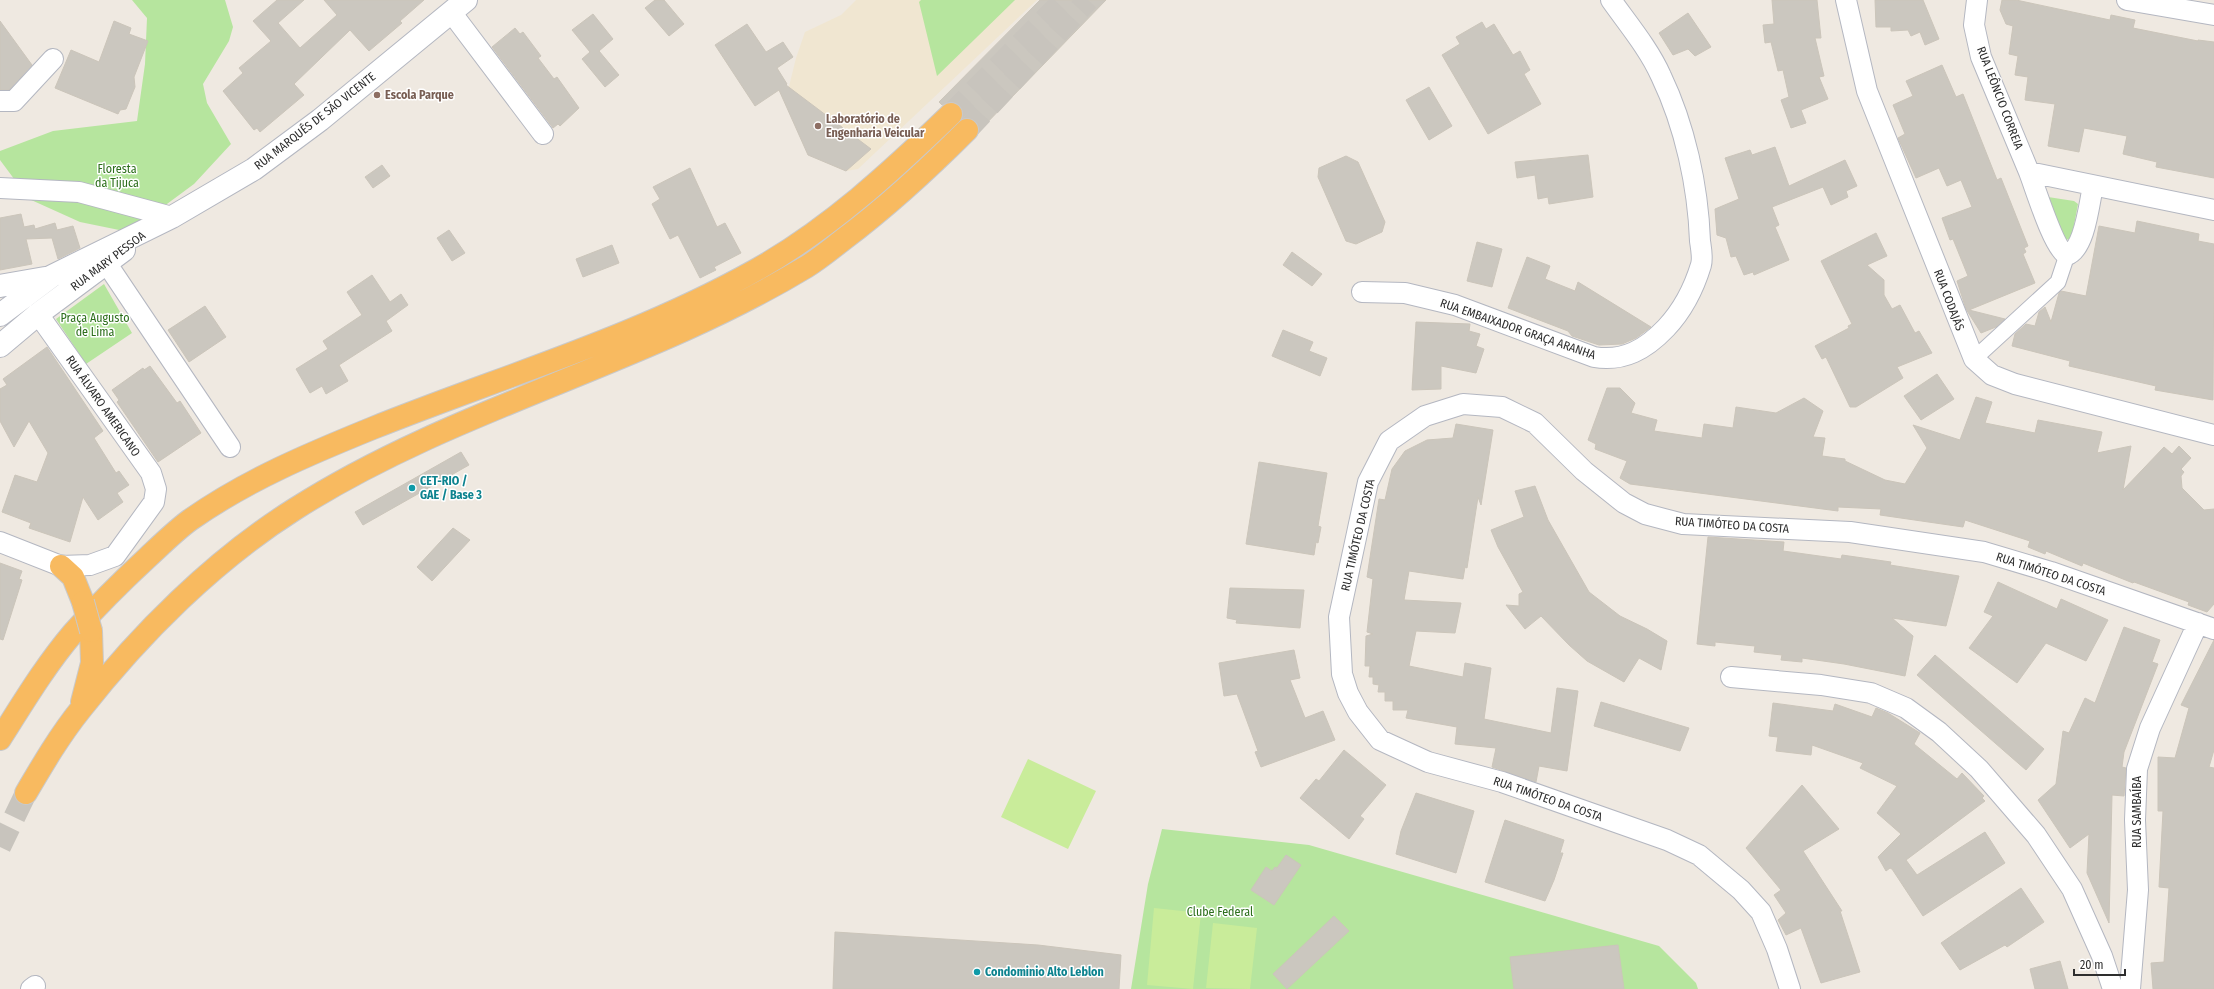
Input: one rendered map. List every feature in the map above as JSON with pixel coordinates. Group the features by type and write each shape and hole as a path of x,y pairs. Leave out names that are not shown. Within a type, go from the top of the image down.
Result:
{"highway":[{"path":"0,739 28,695 72,635 117,586 188,522 268,473 306,456 434,403 592,345 681,308 756,270 809,236 839,214 894,169 952,114"},
{"path":"26,793 79,711 121,660 203,579 243,546 296,508 375,464 478,415 613,362 678,334 738,305 808,266 863,225 903,191 967,130"},
{"path":"62,566 73,577 83,602 91,631 92,663 79,711"}],"street":[{"name":"RUA EMBAIXADOR GRAÇA ARANHA","path":"1362,292 1405,293 1455,305 1594,357 1609,360 1629,355 1653,341 1668,326 1687,301 1701,263 1699,210 1675,111 1661,75 1611,0"},
{"name":"RUA CODAJÁS","path":"1846,0 1867,91 1974,359 1992,375 2015,384 2214,435"},
{"name":"RUA LEÔNCIO CORREIA","path":"1978,0 1974,25 1981,57 2059,249 2067,256"},
{"path":"2127,0 2214,15"},
{"path":"459,6 543,134"},
{"name":"RUA MARQUÊS DE SÃO VICENTE","path":"153,227 254,169 308,129 459,6"},
{"path":"0,101 14,101 53,59"},
{"path":"2029,172 2214,210"},
{"path":"1974,359 2058,282 2067,256 2076,249 2080,240 2093,186"},
{"path":"0,188 79,192 172,217"},
{"name":"RUA MARY PESSOA","path":"0,346 38,314 107,264 153,227"},
{"name":"RUA MARY PESSOA","path":"0,315 52,276 115,244 153,227"},
{"path":"107,264 230,447"},
{"path":"0,286 52,276"},
{"name":"RUA ÁLVARO AMERICANO","path":"38,314 151,473 156,489 154,502 115,556 90,565 62,566"},
{"name":"RUA TIMÓTEO DA COSTA","path":"1790,989 1777,949 1760,912 1741,890 1699,855 1667,840 1502,782 1428,762 1380,740 1358,712 1348,693 1342,674 1339,616 1368,482 1389,441 1424,416 1463,404 1502,407 1535,423 1584,471 1624,503 1646,514 1683,524 1850,532 1984,552 2051,572 2206,626"},
{"path":"0,542 62,566"},
{"name":"RUA SAMBAÍBA","path":"2130,989 2138,890 2135,820 2137,769 2150,728 2206,626"},
{"path":"1731,677 1821,685 1871,693 1906,708 1939,732 1980,769 2041,842 2072,889 2102,956 2113,989"}],"shaded area":[{"path":"856,0 1037,0 858,169 846,171 809,155 785,103 796,58 805,32 841,15"}],"green space":[{"name":"Floresta da Tijuca","path":"132,0 225,0 233,27 229,41 203,84 207,103 231,144 194,184 129,232 80,222 29,199 0,160 0,151 53,131 137,121 145,64 147,18"},
{"path":"921,0 1015,0 937,76 919,2"},
{"path":"2048,197 2074,201 2078,204 2072,236 2069,239 2066,240 2062,237"},
{"name":"Praça Augusto de Lima","path":"104,284 132,333 86,364 56,319"},
{"path":"1028,759 1096,791 1068,849 1001,817"},
{"name":"Clube Federal","path":"1162,829 1309,845 1659,946 1696,983 1698,989 1131,989 1148,884"},
{"path":"1154,908 1201,913 1193,989 1147,985"},
{"path":"1213,923 1257,928 1250,989 1206,988"}],"building":[{"path":"277,0 304,0 278,23 300,48 337,15 324,0 424,0 400,21 402,23 369,51 350,30 294,84 304,95 260,132 257,128 254,130 223,91 243,73 239,68 271,41 253,21"},
{"path":"655,0 664,0 684,24 669,36 645,8"},
{"path":"1040,0 1106,0 979,131 976,121 970,118 962,119 963,111 960,105 954,102 948,102 942,105 939,102"},
{"path":"1772,0 1817,0 1821,38 1815,38 1824,76 1819,77 1828,99 1801,110 1806,123 1791,128 1781,100 1789,97 1783,70 1778,71 1771,42 1765,43 1763,25 1774,24"},
{"path":"1875,0 1923,0 1939,39 1925,45 1920,32 1911,36 1908,30 1891,31 1891,27 1876,27"},
{"path":"2002,0 2016,0 2110,20 2111,15 2135,20 2133,28 2198,41 2214,42 2214,178 2156,167 2157,162 2123,154 2127,136 2084,128 2079,152 2048,146 2055,104 2025,100 2028,77 2015,75 2018,56 2009,54 2013,26 2006,24 2000,10"},
{"path":"1688,13 1711,47 1695,56 1688,49 1673,55 1659,33"},
{"path":"593,14 613,39 599,51 619,75 605,87 582,59 590,52 572,30"},
{"path":"0,21 32,65 9,90 0,90"},
{"path":"114,21 131,28 129,34 148,41 134,77 135,87 126,109 120,110 118,114 55,88 71,50 99,62"},
{"path":"1482,22 1486,29 1494,24 1513,55 1520,51 1530,70 1524,74 1541,104 1488,134 1442,55 1460,44 1456,37"},
{"path":"747,24 766,52 783,42 793,57 777,68 787,84 786,85 871,149 846,171 808,155 779,90 755,106 715,45"},
{"path":"515,28 520,34 523,32 541,56 538,58 554,79 557,77 579,108 560,126 558,124 553,128 492,47"},
{"path":"1942,65 1956,97 1963,94 1997,180 2001,178 2028,246 2024,248 2026,252 2023,254 2035,283 1969,310 2005,319 1996,327 1981,333 1966,309 1957,281 1968,276 1953,239 1950,240 1942,218 1972,207 1961,180 1947,186 1939,168 1916,178 1898,138 1905,134 1893,105 1913,96 1906,81"},
{"path":"1429,87 1452,126 1429,140 1406,100"},
{"path":"1775,147 1789,186 1845,160 1857,186 1846,191 1848,197 1831,205 1823,187 1772,207 1779,225 1775,227 1789,260 1754,275 1753,272 1744,275 1736,256 1731,257 1726,238 1717,235 1715,209 1739,199 1725,158 1750,150 1752,155"},
{"path":"1588,155 1593,197 1549,204 1548,197 1538,199 1535,175 1517,178 1515,162"},
{"path":"1346,156 1358,162 1385,222 1382,232 1356,244 1346,241 1318,177 1319,168"},
{"path":"382,165 390,176 373,188 365,177"},
{"path":"690,168 717,227 725,223 741,253 714,267 716,270 700,278 678,235 670,239 652,204 660,199 653,187"},
{"path":"21,214 24,227 34,225 35,229 55,223 57,230 73,226 80,248 58,259 52,238 26,239 32,264 0,270 0,218"},
{"path":"2137,221 2199,234 2198,241 2214,244 2213,400 2155,390 2156,386 2069,366 2070,361 2012,346 2015,334 2026,324 2035,326 2039,312 2045,307 2051,322 2059,293 2061,291 2086,296 2099,226 2135,233"},
{"path":"449,230 465,253 452,261 437,238"},
{"path":"1876,233 1887,256 1867,265 1884,280 1884,295 1892,309 1900,305 1915,333 1919,331 1932,353 1897,367 1903,378 1856,407 1850,407 1826,357 1822,359 1815,346 1849,328 1848,326 1852,324 1821,261"},
{"path":"1477,242 1502,249 1492,287 1467,281"},
{"path":"612,245 619,263 583,277 576,259"},
{"path":"1292,252 1322,274 1312,286 1283,265"},
{"path":"1527,257 1550,266 1545,279 1575,291 1578,282 1651,327 1636,338 1622,344 1599,345 1572,336 1568,331 1508,308"},
{"path":"372,275 390,302 401,294 408,305 386,321 392,331 339,365 348,381 326,394 322,386 310,393 296,369 328,349 323,341 362,315 347,292"},
{"path":"205,306 226,337 189,362 168,330"},
{"path":"1416,322 1470,324 1469,331 1480,334 1476,346 1484,349 1476,373 1441,366 1441,389 1412,390"},
{"path":"1283,330 1313,342 1309,351 1327,358 1320,376 1272,356"},
{"path":"47,347 103,431 94,438 116,473 119,471 129,485 117,493 123,502 98,520 83,497 70,542 29,528 31,523 2,512 15,475 37,482 48,453 29,421 14,447 0,421 0,389 7,385 3,379"},
{"path":"150,366 177,403 180,401 201,433 158,462 117,402 119,400 112,390 143,368 144,370"},
{"path":"1937,374 1954,399 1921,420 1904,396"},
{"path":"1607,388 1620,388 1635,403 1631,413 1657,420 1654,431 1702,438 1704,424 1733,428 1736,407 1776,413 1804,398 1823,411 1813,437 1825,438 1822,456 1845,459 1845,461 1885,480 1905,484 1927,448 1913,425 1960,440 1976,397 1992,402 1985,423 2035,433 2038,420 2102,432 2097,453 2131,446 2123,490 2164,447 2172,454 2179,446 2191,458 2181,469 2184,472 2181,476 2182,488 2204,510 2214,509 2214,604 2207,612 2188,605 2189,602 2134,582 2133,583 2083,563 2082,566 2046,551 2045,554 2028,547 2030,541 1965,520 1963,527 1880,515 1881,509 1838,507 1838,511 1630,484 1620,478 1627,461 1595,449 1596,444 1588,440"},
{"path":"1456,424 1493,430 1481,505 1478,497 1467,568 1465,567 1463,579 1409,571 1404,600 1461,603 1455,633 1416,631 1409,666 1463,677 1465,663 1491,668 1484,719 1551,733 1557,688 1578,691 1567,771 1539,766 1536,782 1492,767 1496,748 1455,744 1457,727 1406,718 1408,710 1393,710 1393,701 1385,701 1385,692 1378,692 1379,685 1373,684 1373,677 1369,677 1370,666 1365,666 1366,636 1373,634 1367,632 1373,579 1367,577 1379,499 1385,500 1392,469 1405,451 1427,440 1453,438"},
{"name":"CET-RIO / GAE / Base 3","path":"461,452 469,465 363,525 355,512"},
{"path":"1259,462 1327,473 1318,526 1321,527 1318,543 1316,542 1314,555 1246,544"},
{"path":"1535,486 1548,520 1589,592 1620,616 1647,629 1667,641 1661,670 1639,658 1624,682 1587,661 1541,616 1525,629 1506,605 1519,606 1519,594 1523,592 1498,547 1491,530 1524,517 1515,491"},
{"path":"453,528 470,540 432,581 417,567"},
{"path":"1708,537 1784,542 1783,551 1841,559 1842,555 1891,562 1890,565 1959,576 1946,626 1892,618 1913,636 1905,676 1844,664 1802,658 1802,662 1781,660 1782,655 1754,652 1755,646 1715,642 1715,646 1697,644"},
{"path":"0,563 22,571 19,579 22,580 3,640 0,639"},
{"path":"1998,582 2057,609 2061,599 2108,620 2086,661 2046,643 2017,683 1969,648 1993,616 1984,612"},
{"path":"1230,588 1304,590 1300,628 1236,623 1237,620 1227,618"},
{"path":"2124,627 2160,640 2152,662 2158,664 2124,752 2122,767 2126,768 2124,796 2112,795 2109,923 2087,873 2089,834 2070,848 2038,800 2056,784 2063,731 2069,733 2085,698 2095,703"},
{"path":"2214,640 2214,750 2209,767 2214,768 2214,989 2153,989 2151,963 2164,962 2169,888 2159,887 2163,811 2158,811 2158,757 2175,758 2189,708 2181,705"},
{"path":"1294,650 1300,678 1290,680 1305,718 1323,711 1335,740 1261,767 1255,752 1258,751 1237,694 1224,696 1219,663"},
{"path":"1935,655 2044,749 2026,770 1917,675"},
{"path":"1601,702 1689,728 1680,751 1594,726"},
{"path":"1773,703 1833,711 1835,704 1872,717 1876,708 1888,713 1920,733 1914,744 1957,779 1962,773 1984,796 1982,798 1985,801 1906,860 1917,875 1985,832 2005,863 1923,916 1892,869 1890,868 1886,871 1878,857 1901,834 1877,813 1897,786 1860,768 1863,763 1812,745 1811,755 1776,751 1778,737 1769,736"},
{"path":"1344,750 1386,785 1360,816 1364,819 1349,839 1300,798 1316,779 1319,781"},
{"path":"1802,785 1839,829 1803,851 1842,911 1840,911 1860,972 1821,983 1801,928 1786,935 1778,920 1786,913 1774,895 1781,890 1746,848"},
{"path":"1416,793 1474,811 1456,873 1396,854 1401,831"},
{"path":"1505,820 1564,840 1560,853 1563,853 1545,901 1485,882"},
{"path":"1286,855 1301,865 1274,905 1251,890 1266,867 1272,871 1275,867 1277,868"},
{"path":"2021,888 2044,922 2007,947 2005,945 1960,970 1941,943"},
{"path":"1334,916 1349,931 1287,989 1273,974"},
{"name":"Condominio Alto Leblon","path":"835,932 1038,945 1121,955 1119,989 833,989"},
{"path":"1618,945 1624,989 1514,989 1510,957"},
{"path":"2060,961 2068,989 2035,989 2030,969"}],"tunnel":[{"path":"951,114 1064,0"},
{"path":"967,130 1088,0"},
{"path":"0,847 26,793"}],"place":[{"name":"Escola Parque","path":"377,95"},
{"name":"Laboratório de Engenharia Veicular","path":"818,126"},
{"name":"CET-RIO / GAE / Base 3","path":"412,488"},
{"name":"Condominio Alto Leblon","path":"977,972"}]}
